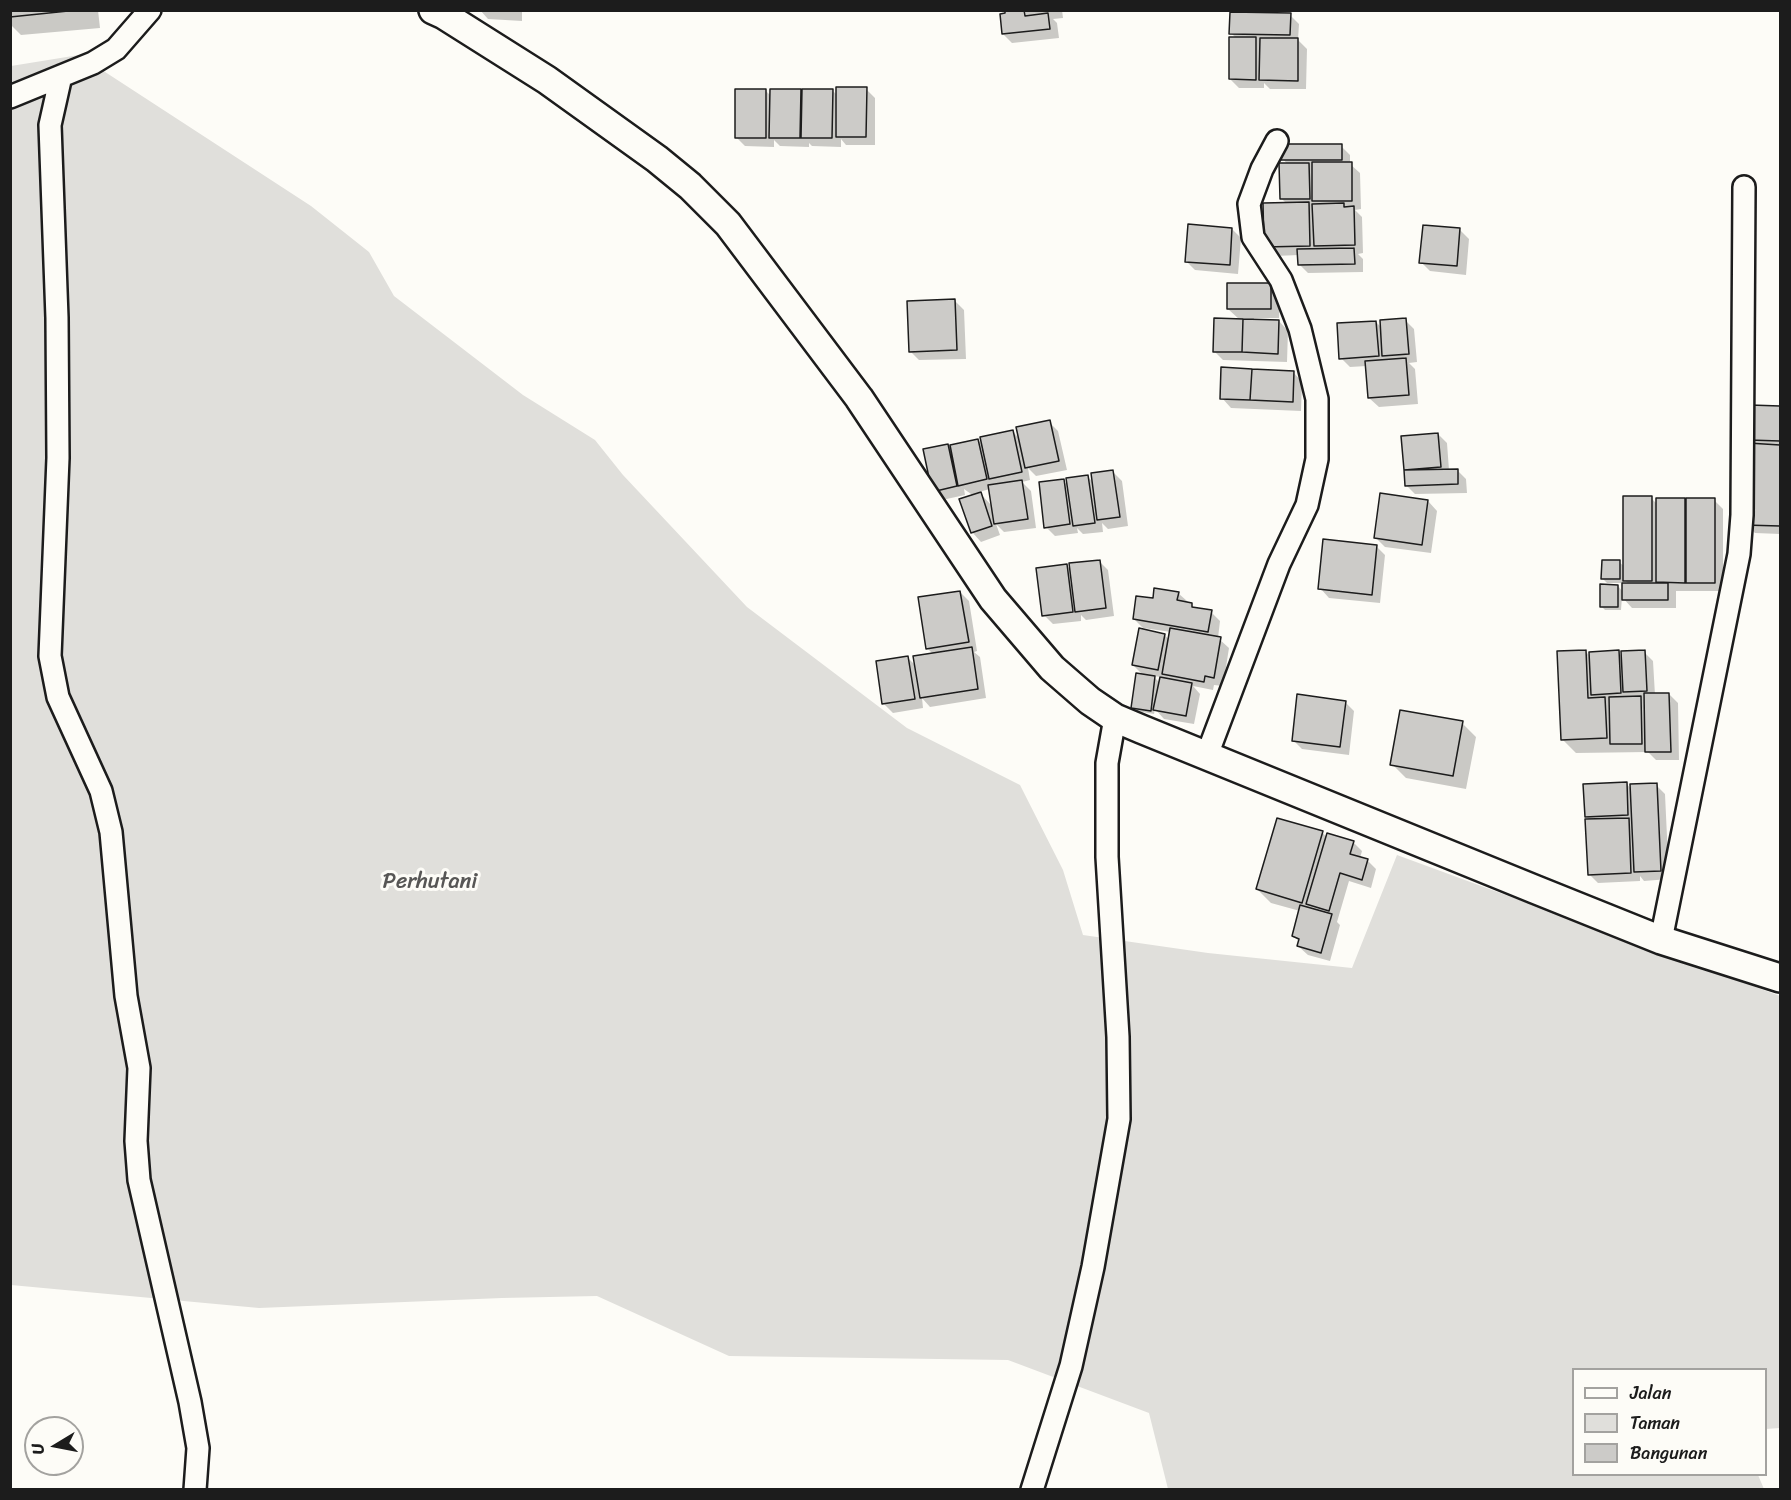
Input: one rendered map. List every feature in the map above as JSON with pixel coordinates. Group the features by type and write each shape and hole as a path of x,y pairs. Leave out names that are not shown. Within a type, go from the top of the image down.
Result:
{"street":[{"path":"10,98 93,63 116,50 150,10"},
{"path":"441,12 547,80 657,159 690,186 728,224 859,398 993,599 1052,668 1090,701 1115,718 1661,940 1780,978"},
{"path":"61,76 50,125 57,318 58,458 50,656 52,676 58,697 101,791 111,832 126,996 139,1068 136,1141 138,1180 190,1402 198,1448 195,1490"},
{"path":"1207,754 1279,564 1307,505 1317,459 1317,399 1300,329 1281,280 1254,237 1249,204 1262,169 1277,141"},
{"path":"1661,940 1739,554 1742,515 1744,187"},
{"path":"1032,1490 1071,1366 1093,1267 1119,1119 1118,1037 1107,857 1107,763 1115,718"}],"green space":[{"name":"Perhutani","path":"79,55 311,206 369,252 394,296 523,395 595,440 623,475 747,607 907,728 1020,785 1063,870 1083,935 1208,953 1352,968 1397,855 1780,996 1780,1428 1767,1429 1767,1368 1572,1368 1572,1476 1758,1476 1764,1489 1168,1489 1149,1413 1008,1360 729,1356 597,1296 259,1308 11,1285 11,66"}],"building":[{"path":"10,10 78,10 10,17"},
{"path":"1005,10 1024,10 1025,16 1048,13 1050,29 1002,34 1000,14 1005,13"},
{"path":"1230,12 1291,13 1290,35 1229,34"},
{"path":"1229,37 1256,37 1256,80 1229,79"},
{"path":"1260,38 1298,38 1298,81 1259,80"},
{"path":"836,87 867,87 866,137 836,137"},
{"path":"735,89 766,89 766,138 735,138"},
{"path":"770,89 801,89 800,138 769,138"},
{"path":"802,89 833,89 832,138 801,138"},
{"path":"1281,144 1342,144 1342,160 1281,160"},
{"path":"1312,162 1352,162 1352,201 1312,201"},
{"path":"1279,163 1309,163 1310,199 1280,199"},
{"path":"1309,202 1310,246 1264,247 1263,203"},
{"path":"1344,203 1344,207 1354,206 1355,245 1314,246 1312,204"},
{"path":"1188,224 1232,228 1230,265 1185,262"},
{"path":"1423,225 1460,228 1457,266 1419,263"},
{"path":"1354,248 1355,264 1298,265 1297,249"},
{"path":"1227,283 1271,283 1271,309 1227,309"},
{"path":"955,299 957,350 909,352 907,301"},
{"path":"1214,318 1243,319 1242,352 1213,352"},
{"path":"1406,318 1409,354 1382,356 1380,320"},
{"path":"1243,319 1279,320 1278,354 1242,352"},
{"path":"1376,321 1379,356 1339,359 1337,323"},
{"path":"1406,358 1409,395 1368,398 1365,361"},
{"path":"1221,367 1252,369 1250,400 1220,399"},
{"path":"1252,369 1294,371 1293,402 1250,400"},
{"path":"1750,405 1780,406 1780,441 1749,440"},
{"path":"1050,420 1059,461 1025,468 1016,427"},
{"path":"1013,430 1022,472 989,479 980,437"},
{"path":"1438,433 1441,467 1404,470 1401,436"},
{"path":"978,439 987,479 958,486 950,445"},
{"path":"1748,443 1780,445 1780,526 1744,525"},
{"path":"948,444 957,486 932,492 923,449"},
{"path":"1458,469 1458,484 1405,486 1404,470"},
{"path":"1113,470 1120,517 1097,520 1091,473"},
{"path":"1088,475 1095,523 1073,526 1066,478"},
{"path":"1064,479 1070,524 1044,528 1039,482"},
{"path":"1022,480 1028,519 994,524 988,485"},
{"path":"981,492 992,526 971,533 959,499"},
{"path":"1380,493 1428,500 1422,545 1374,538"},
{"path":"1623,496 1652,496 1652,581 1623,581"},
{"path":"1656,498 1685,498 1685,583 1656,582"},
{"path":"1686,498 1715,498 1715,583 1686,583"},
{"path":"1323,539 1377,545 1372,595 1318,589"},
{"path":"1100,560 1106,608 1075,612 1069,563"},
{"path":"1602,560 1620,560 1620,579 1601,579"},
{"path":"1067,564 1073,612 1042,616 1036,568"},
{"path":"1622,583 1668,583 1668,600 1622,600"},
{"path":"1600,584 1618,585 1618,607 1600,607"},
{"path":"1154,588 1179,592 1177,600 1192,603 1192,607 1212,610 1208,632 1133,619 1136,596 1153,598"},
{"path":"960,591 969,642 926,649 918,597"},
{"path":"1139,628 1165,634 1158,670 1132,665"},
{"path":"1170,628 1221,637 1214,678 1205,676 1204,682 1162,674"},
{"path":"972,647 978,689 920,698 913,656"},
{"path":"1586,650 1588,698 1605,697 1607,738 1561,740 1557,651"},
{"path":"1619,650 1621,693 1591,695 1589,652"},
{"path":"1645,650 1647,691 1623,692 1621,651"},
{"path":"908,656 915,699 882,704 876,661"},
{"path":"1136,673 1155,676 1151,711 1131,708"},
{"path":"1160,677 1192,683 1186,716 1153,710"},
{"path":"1644,693 1669,693 1671,752 1645,752"},
{"path":"1297,694 1346,701 1340,747 1292,741"},
{"path":"1641,696 1642,744 1610,744 1609,697"},
{"path":"1400,710 1463,721 1453,776 1390,765"},
{"path":"1627,782 1628,815 1585,817 1583,784"},
{"path":"1657,783 1661,871 1634,872 1630,784"},
{"path":"1277,818 1323,831 1302,903 1256,889"},
{"path":"1629,818 1631,873 1588,875 1585,819"},
{"path":"1327,833 1354,841 1350,854 1368,859 1362,880 1340,873 1329,911 1306,904"},
{"path":"1300,905 1332,914 1321,953 1297,946 1299,939 1292,936"}]}
